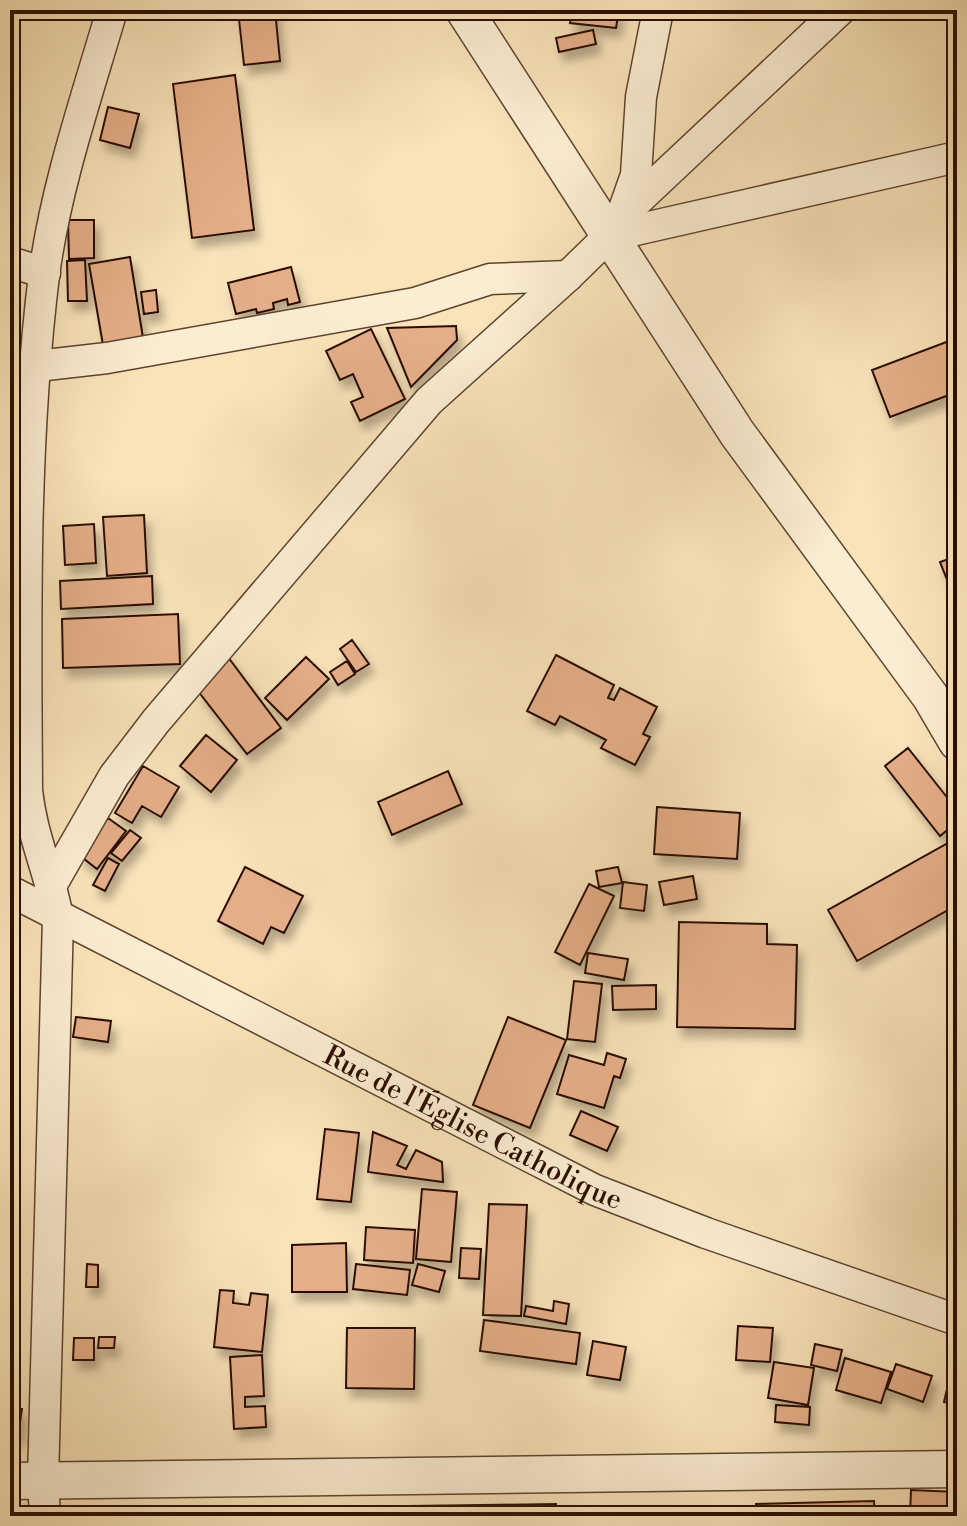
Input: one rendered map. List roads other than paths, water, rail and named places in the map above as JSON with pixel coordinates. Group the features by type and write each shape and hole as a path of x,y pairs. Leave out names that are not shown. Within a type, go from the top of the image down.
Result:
{"street":[{"path":"112,10 71,152 45,273 24,559 27,790 31,827 52,884 58,918 33,1493 957,1469"},
{"path":"464,10 616,225 737,433 930,696 957,742"},
{"path":"616,225 636,175 641,97 658,10"},
{"path":"52,884 114,776 156,721 429,401 568,276 616,225 840,10"},
{"path":"616,225 957,157"},
{"path":"10,262 45,273"},
{"path":"37,366 107,358 415,303 490,279 568,276"},
{"name":"Rue de l'Église Catholique","path":"10,891 595,1190 706,1233 957,1320"}]}
